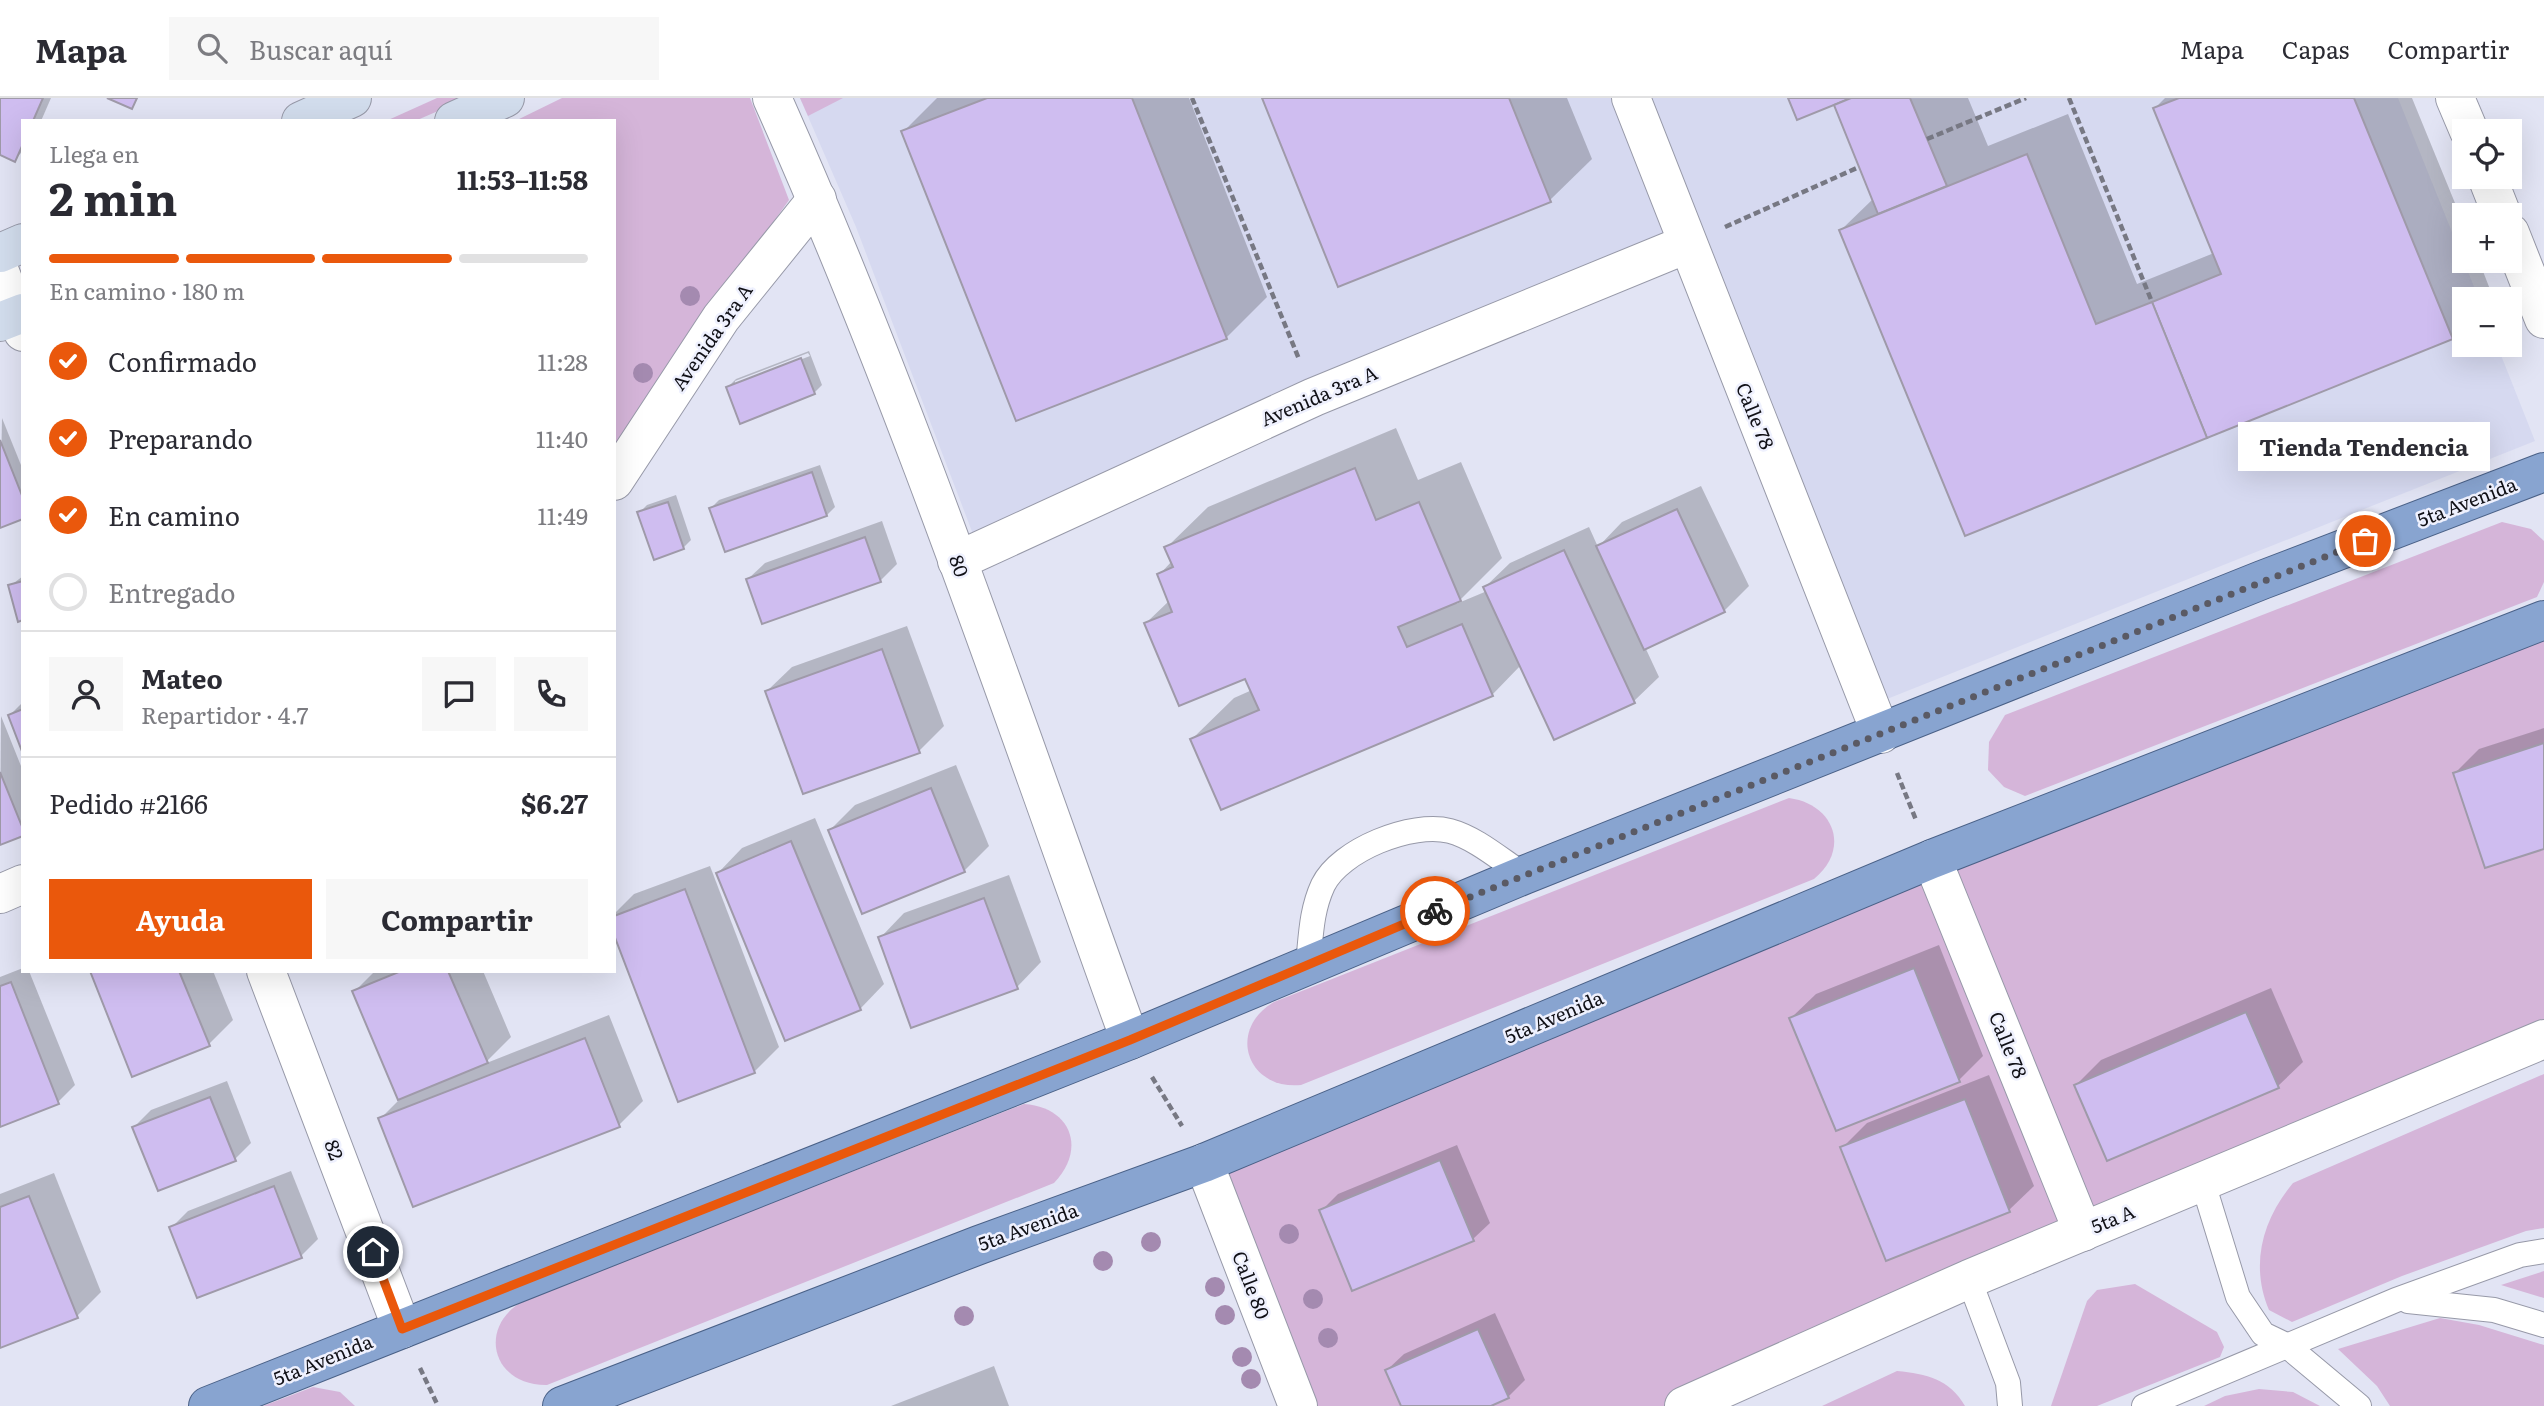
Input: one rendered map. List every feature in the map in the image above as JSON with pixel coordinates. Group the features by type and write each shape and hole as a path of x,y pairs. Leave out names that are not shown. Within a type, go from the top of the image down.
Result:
{"highway":[{"name":"5ta Avenida","path":"208,1406 1130,1040 1524,875 2262,580 2544,472"},
{"name":"5ta Avenida","path":"562,1406 966,1250 1204,1163 1932,859 2544,620"}],"main road":[{"path":"305,119 352,98"},
{"path":"458,119 505,98"},
{"path":"0,253 21,244"}],"street":[{"name":"80","path":"772,98 817,199 957,561 1130,1040"},
{"name":"Calle 78","path":"1631,98 1881,734"},
{"path":"2455,98 2464,119"},
{"name":"Avenida 3ra A","path":"616,478 721,318 817,199"},
{"name":"Avenida 3ra A","path":"957,561 1314,397 1687,244"},
{"path":"2522,263 2544,319"},
{"path":"0,272 16,321"},
{"name":"Calle 78","path":"1932,859 2083,1232"},
{"path":"0,894 21,885"},
{"name":"82","path":"267,973 402,1329"},
{"name":"5ta A","path":"1684,1406 1969,1279 2544,1039"},
{"name":"Calle 80","path":"1204,1163 1298,1406"}],"lane":[{"path":"1308,964 1313,909 1325,882 1339,863 1389,836 1419,828 1449,831 1472,840 1524,875"},
{"path":"2203,1182 2238,1297 2263,1334 2286,1345 2359,1406"},
{"path":"2144,1406 2396,1300 2520,1255 2544,1251"},
{"path":"1969,1279 2008,1383 2010,1406"},
{"path":"2396,1300 2494,1310 2544,1325"}],"path":[{"path":"1192,98 1314,397"},
{"path":"1927,139 2026,98"},
{"path":"2069,98 2151,302"},
{"path":"1687,244 1859,167"},
{"path":"1881,734 1932,859"},
{"path":"1130,1040 1204,1163"}],"shaded area":[{"path":"437,98 468,98 420,119 390,119"},
{"path":"562,98 750,98 789,200 616,444 616,119 519,119"},
{"path":"800,98 2398,98 2452,232 2452,273 2469,273 2474,287 2452,287 2452,357 2502,357 2535,441 1887,699 1703,227 976,542 856,227"},
{"path":"800,98 843,98 808,116"},
{"path":"2502,522 2531,529 2544,541 2544,582 2537,597 2025,796 2004,787 1988,770 1989,742 2005,715"},
{"path":"2544,620 2544,1039 1684,1406 1298,1406 1204,1163"},
{"path":"1789,798 1805,802 1817,809 1832,830 1832,855 1814,879 1301,1085 1282,1084 1267,1078 1256,1068 1249,1056 1247,1041 1251,1027 1259,1014 1274,1002"},
{"path":"2544,1074 2544,1228 2526,1231 2402,1276 2292,1322 2269,1310 2260,1276 2262,1244 2274,1212 2293,1183"},
{"path":"1024,1104 1053,1113 1063,1121 1069,1132 1070,1157 1054,1183 547,1385 528,1383 513,1376 497,1353 496,1339 500,1324 510,1311 525,1300"},
{"path":"2544,1271 2544,1298 2501,1285"},
{"path":"2135,1284 2217,1332 2224,1347 2220,1357 2097,1406 2051,1406 2087,1301 2097,1290"},
{"path":"2440,1318 2479,1325 2544,1345 2544,1406 2390,1406 2377,1386 2338,1349"},
{"path":"1897,1371 1927,1376 1944,1384 1965,1406 1822,1406"},
{"path":"313,1387 340,1392 355,1406 263,1406"},
{"path":"2259,1389 2293,1392 2320,1406 2204,1406 2225,1396"}],"building":[{"path":"0,98 43,98 34,119 21,119 21,148 15,162 0,155"},
{"path":"107,98 137,98 132,109"},
{"path":"987,98 1132,98 1227,339 1016,421 901,131"},
{"path":"1262,98 1509,98 1551,202 1338,287"},
{"path":"1788,98 1851,98 1797,120"},
{"path":"1851,98 1910,98 1947,186 1878,214 1834,105"},
{"path":"2179,98 2354,98 2452,339 2207,438 2152,302 2221,274 2153,108"},
{"path":"2027,154 2096,324 2152,302 2207,438 1965,536 1839,230"},
{"path":"801,358 815,394 740,424 726,387"},
{"path":"0,440 21,493 21,520 0,528"},
{"path":"1355,468 1376,520 1419,502 1461,601 1398,627 1407,647 1462,624 1493,696 1221,810 1190,739 1259,710 1245,679 1179,706 1144,623 1172,612 1157,574 1173,567 1164,547"},
{"path":"812,472 827,516 725,552 709,508"},
{"path":"668,502 684,549 654,560 637,512"},
{"path":"1677,509 1725,612 1644,650 1596,546"},
{"path":"865,537 881,582 762,624 746,579"},
{"path":"1564,550 1635,703 1554,740 1483,587"},
{"path":"21,582 21,621 18,622 8,585"},
{"path":"882,649 920,753 803,794 765,691"},
{"path":"21,710 21,749 8,715"},
{"path":"2544,743 2544,849 2485,868 2453,773"},
{"path":"0,772 21,824 21,837 0,845"},
{"path":"931,788 965,872 862,914 828,830"},
{"path":"791,841 861,1010 785,1041 716,873"},
{"path":"685,889 755,1073 678,1102 616,940 616,915"},
{"path":"984,898 1018,989 911,1028 878,937"},
{"path":"1914,968 1960,1082 1836,1131 1789,1018"},
{"path":"91,973 180,973 210,1046 132,1077"},
{"path":"396,973 449,973 488,1063 398,1100 352,991"},
{"path":"11,982 59,1104 0,1127 0,986"},
{"path":"2246,1012 2279,1088 2107,1161 2074,1085"},
{"path":"585,1038 620,1127 413,1207 378,1118"},
{"path":"210,1097 236,1161 158,1191 132,1127"},
{"path":"1965,1099 2010,1212 1886,1261 1840,1147"},
{"path":"1440,1160 1474,1241 1352,1291 1319,1210"},
{"path":"274,1186 302,1258 197,1298 169,1227"},
{"path":"29,1196 78,1318 0,1348 0,1207"},
{"path":"1478,1329 1509,1398 1491,1406 1401,1406 1385,1370"}],"way so far":[{"path":"1435,911 2365,541"}],"place":[{"name":"Tienda Tendencia","path":"2365,541"}],"route":[{"path":"373,1252 402,1329 1130,1040 1435,911"}]}
